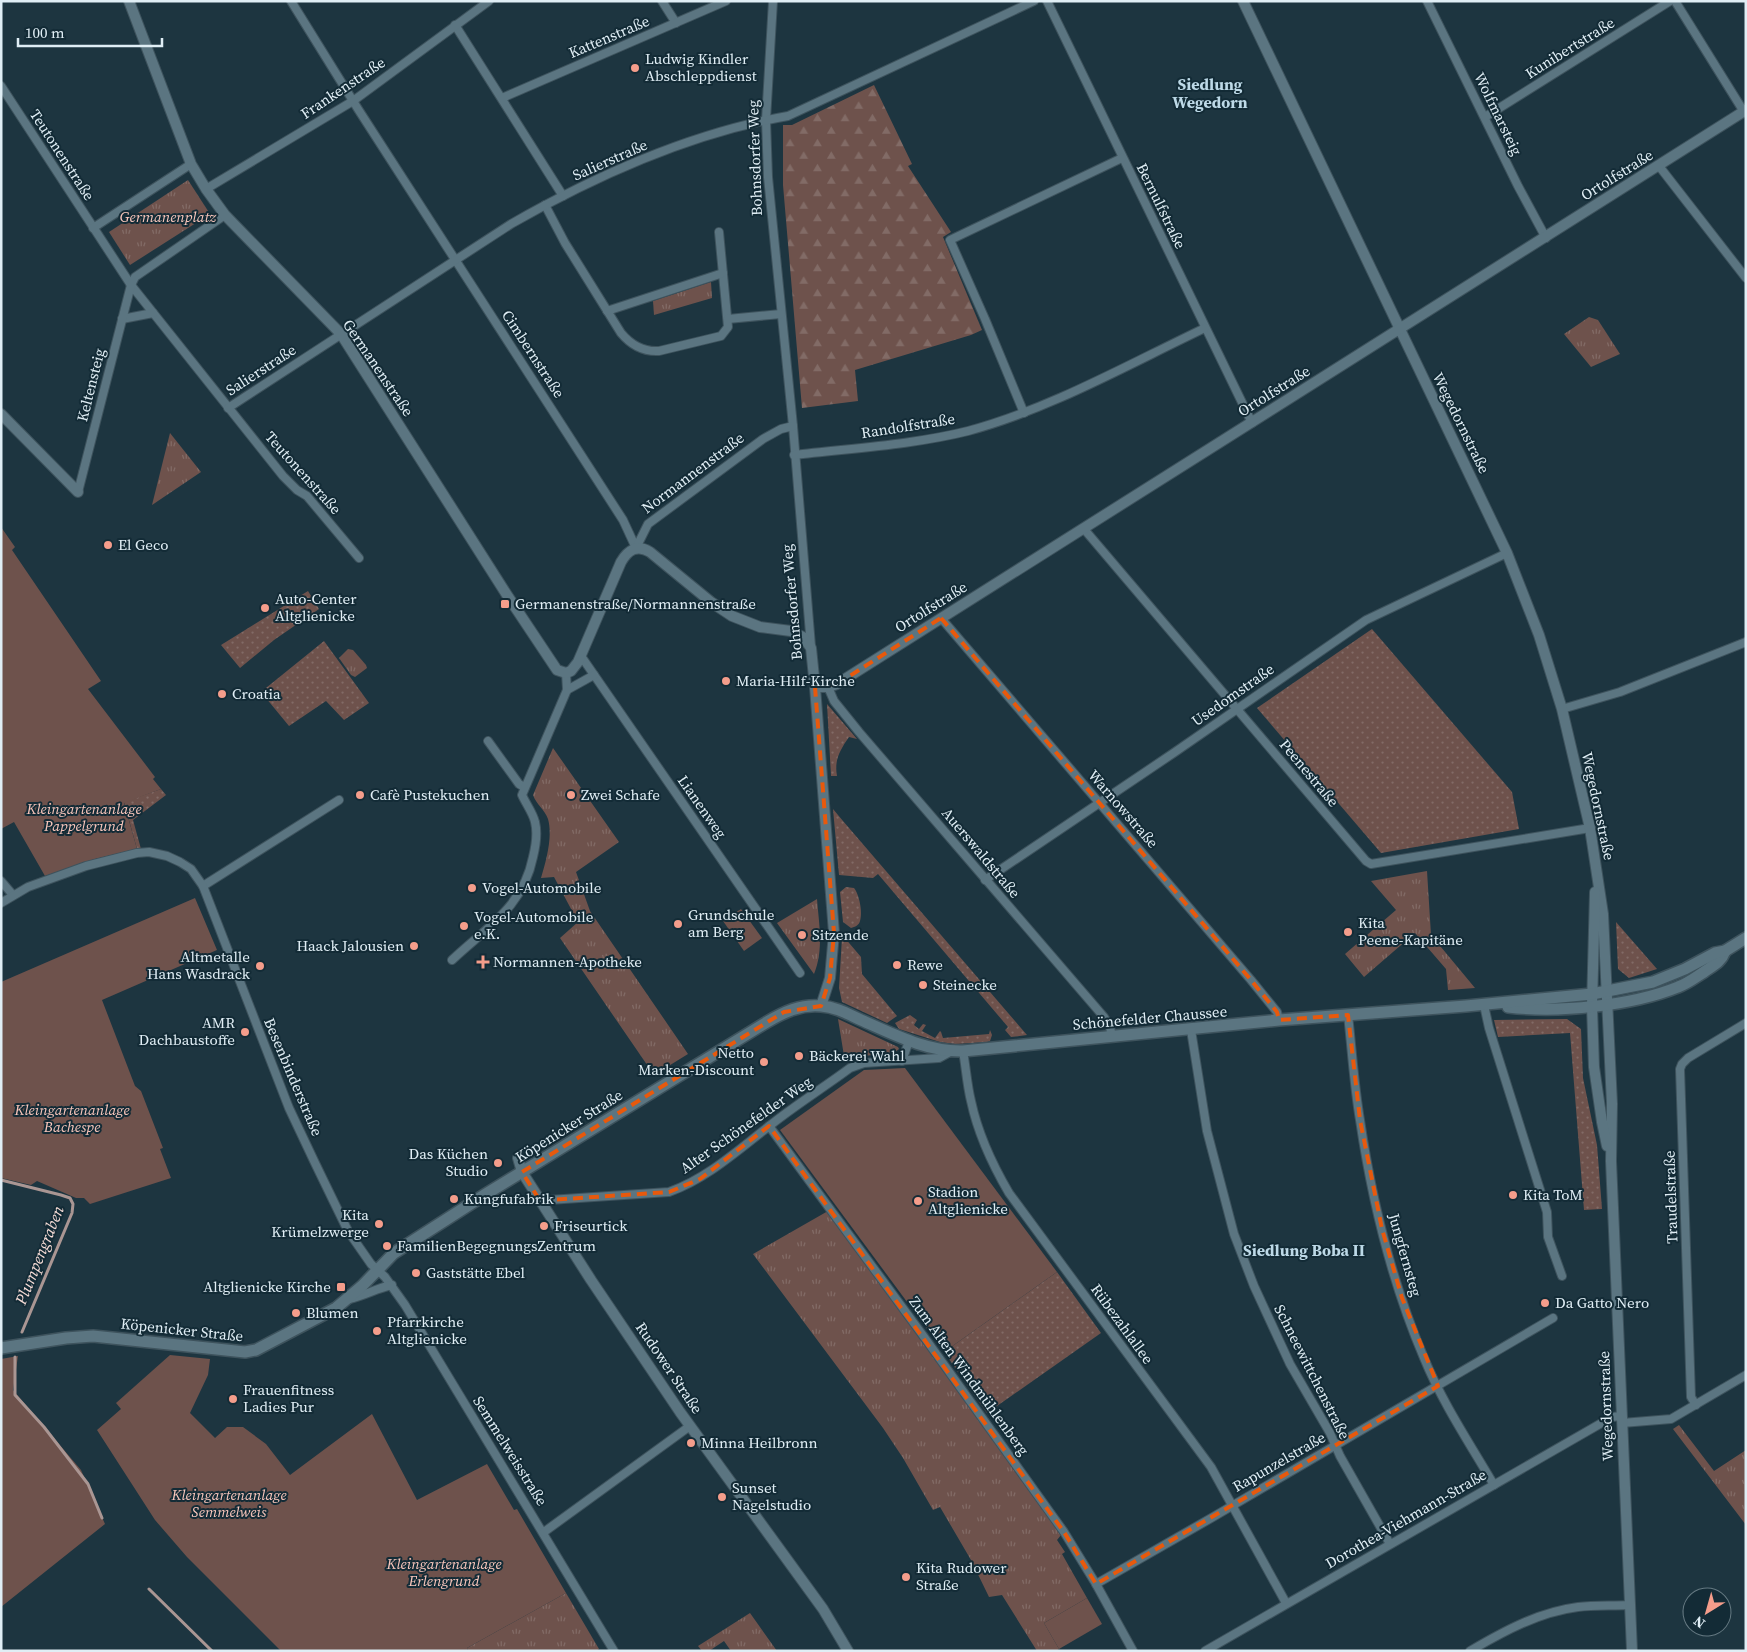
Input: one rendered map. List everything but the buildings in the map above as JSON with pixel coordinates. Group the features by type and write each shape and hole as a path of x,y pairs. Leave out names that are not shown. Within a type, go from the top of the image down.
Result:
{"main road":[{"name":"Schönefelder Chaussee","path":"821,1006 836,1008 909,1041 950,1052 963,1052 1279,1020 1486,1004 1607,992 1653,982 1685,969 1715,952 1725,951 1746,938"},
{"name":"Schönefelder Chaussee","path":"1486,1004 1527,1009 1592,1006 1634,1000 1678,987 1722,960 1725,951"},
{"name":"Köpenicker Straße","path":"1,1348 92,1336 250,1351 256,1350 336,1308 394,1253 522,1172 784,1012 802,1007 821,1006"}],"street":[{"name":"Germanenstraße","path":"129,1 192,164 206,189 226,215 341,334 553,666 557,670 566,673"},
{"name":"Cimbernstraße","path":"291,1 622,520 636,548"},
{"name":"Frankenstraße","path":"206,189 353,101 489,1"},
{"path":"662,1 676,22"},
{"name":"Kattenstraße","path":"502,98 726,1"},
{"name":"Bohnsdorfer Weg","path":"773,1 766,120 768,176 793,426 834,932 830,978 821,1006"},
{"name":"Salierstraße","path":"228,408 511,224 545,205 617,170 701,137 788,116 1034,1"},
{"name":"Bernulfstraße","path":"1047,1 1252,423"},
{"name":"Wegedornstraße","path":"1243,1 1507,553 1539,635 1562,709 1590,828 1603,914 1612,1104 1611,1161 1632,1651"},
{"name":"Wolfmarsteig","path":"1427,1 1546,238"},
{"name":"Kunibertstraße","path":"1485,117 1670,1"},
{"path":"1675,1 1745,111"},
{"path":"455,25 563,196"},
{"name":"Teutonenstraße","path":"1,86 131,285 283,476 297,490 307,496 359,558"},
{"name":"Ortolfstraße","path":"815,687 828,687 837,684 1745,111"},
{"path":"1024,413 950,240 1122,158"},
{"path":"92,228 192,164"},
{"path":"1659,166 1745,275"},
{"path":"545,205 565,242 621,333 629,342 650,351 659,351 721,336 728,327 719,232"},
{"path":"131,285 135,277 226,215"},
{"path":"608,311 723,272"},
{"name":"Keltensteig","path":"78,492 131,285"},
{"path":"122,319 153,313"},
{"path":"728,318 781,314"},
{"name":"Randolfstraße","path":"794,455 936,438 985,426 1051,402 1205,328"},
{"path":"1,414 78,492"},
{"name":"Normannenstraße","path":"566,673 574,668 581,656 620,562 630,550 636,548 648,524 763,439 781,429 793,426"},
{"name":"Peenestraße","path":"1084,529 1366,861 1371,864 1590,828"},
{"path":"636,548 644,548 650,552 711,602 732,616 760,627 798,633 811,648"},
{"name":"Usedomstraße","path":"985,880 1366,620 1507,553"},
{"name":"Warnowstraße","path":"941,618 1277,1012 1279,1020"},
{"path":"1562,709 1637,685 1746,642"},
{"name":"Lianenweg","path":"581,656 800,974"},
{"path":"452,960 510,907 528,878 535,850 536,834 534,817 522,795 567,690 566,673"},
{"path":"567,690 594,674"},
{"name":"Auerswaldstraße","path":"828,687 834,701 1104,1018 1110,1027 1112,1037"},
{"path":"488,741 519,784 524,787"},
{"path":"203,886 339,800"},
{"name":"Besenbinderstraße","path":"1,903 13,894 28,887 120,856 149,852 167,856 191,869 203,886 289,1108 348,1231 377,1270"},
{"name":"Wegedornstraße","path":"1596,876 1593,912 1592,994 1595,1076 1602,1122 1611,1161"},
{"path":"1,881 13,894"},
{"path":"1486,1004 1489,1028 1547,1212 1548,1237 1562,1276"},
{"name":"Jungfernsteg","path":"1348,1014 1360,1120 1382,1229 1393,1272 1424,1359 1494,1485"},
{"name":"Traudelstraße","path":"1696,1405 1691,1397 1680,1069 1688,1058 1746,1023"},
{"name":"Schneewittchenstraße","path":"1191,1030 1207,1131 1234,1234 1273,1329 1290,1364 1390,1544"},
{"path":"902,1061 909,1041"},
{"name":"Alter Schönefelder Weg","path":"542,1204 549,1200 668,1192 700,1179 769,1126 850,1068 864,1063 940,1058 950,1052"},
{"name":"Rübezahlallee","path":"963,1052 971,1102 980,1134 994,1168 1009,1194 1211,1468 1286,1603"},
{"name":"Zum Alten Windmühlenberg","path":"769,1126 922,1333 1064,1532 1096,1584 1133,1651"},
{"name":"Rudower Straße","path":"518,1158 522,1172 591,1280 690,1426 823,1609 848,1651"},
{"name":"Semmelweisstraße","path":"377,1270 392,1285 544,1532 614,1651"},
{"name":"Köpenicker Straße","path":"347,1299 360,1297 378,1288 392,1285"},
{"name":"Rapunzelstraße","path":"1096,1584 1553,1318"},
{"name":"Dorothea-Viehmann-Straße","path":"1205,1651 1612,1417 1622,1420 1671,1420 1746,1375"},
{"path":"544,1532 690,1426"},
{"path":"1470,1651 1514,1626 1554,1612 1579,1607 1629,1605"}],"highlighted area":[{"path":"941,618 1251,980 1277,1012 1279,1020 1348,1015 1360,1120 1382,1229 1402,1298 1438,1386 1096,1584 1064,1532 769,1126 700,1179 669,1192 549,1200 542,1204 522,1172 784,1012 821,1006 830,978 834,933 815,687 837,684"}],"green space":[{"path":"874,85 912,164 908,166 951,232 943,237 982,330 855,370 858,401 802,408 783,185 783,125 792,125"},
{"name":"Germanenplatz","path":"188,180 210,214 130,265 109,232"},
{"path":"711,282 712,298 654,315 653,301"},
{"path":"1589,317 1598,320 1620,354 1591,367 1564,334"},
{"path":"170,433 201,472 152,505"},
{"name":"Kleingartenanlage Pappelgrund","path":"1,527 15,547 12,550 101,681 88,689 155,777 153,779 161,789 124,803 137,849 95,859 45,876 14,822 1,829"},
{"path":"308,591 319,609 274,640 240,668 221,645"},
{"path":"1372,629 1512,792 1519,829 1381,853 1257,708"},
{"path":"324,641 369,703 344,720 326,701 289,726 261,692"},
{"path":"348,649 353,650 367,668 355,677 351,675 339,658"},
{"path":"827,704 857,739 849,737 840,751 836,765 837,776 831,776"},
{"path":"553,748 619,842 576,872 590,911 688,1054 654,1075 560,938 578,922 554,877 541,878 550,833 547,816 533,795"},
{"path":"161,789 166,795 133,820 141,849 137,849 124,802"},
{"path":"833,809 1027,1035 1011,1037 1005,1030 1008,1027 878,874 873,878 839,875"},
{"path":"1427,871 1431,935 1475,988 1448,990 1446,969 1415,933 1364,977 1345,954 1396,910 1371,881"},
{"path":"846,887 854,888 861,908 861,917 857,926 851,928 843,922 840,892"},
{"name":"Kleingartenanlage Bachespe","path":"195,898 217,950 102,1000 135,1086 141,1091 163,1148 160,1149 171,1178 90,1204 84,1198 76,1198 37,1181 31,1185 1,1178 1,982"},
{"path":"817,899 820,946 814,974 777,923"},
{"path":"741,909 762,938 744,951 723,921"},
{"path":"1616,922 1657,969 1629,978 1618,969"},
{"path":"842,937 861,957 862,974 897,1016 887,1023 842,1002 839,988"},
{"path":"910,1015 917,1020 914,1025 919,1029 923,1024 926,1025 922,1031 935,1038 940,1031 943,1038 989,1034 990,1030 992,1035 990,1041 987,1042 955,1044 940,1042 899,1029 895,1023"},
{"path":"838,1019 899,1049 895,1052 857,1057 845,1062"},
{"path":"1567,1019 1581,1029 1583,1078 1597,1145 1602,1209 1584,1210 1570,1033 1498,1037 1494,1020"},
{"name":"Stadion Altglienicke","path":"905,1068 1057,1272 944,1352 780,1130 864,1070"},
{"path":"828,1211 1013,1464 1011,1466 1061,1535 1057,1540 1065,1552 1062,1554 1087,1598 1044,1623 1059,1649 1056,1651 1037,1651 1002,1595 989,1597 971,1560 940,1507 933,1510 883,1428 753,1254"},
{"path":"1057,1272 1101,1333 987,1413 944,1352"},
{"path":"170,1355 210,1359 208,1375 190,1413 215,1438 227,1427 243,1427 266,1444 290,1475 372,1414 417,1500 487,1464 514,1510 517,1509 566,1593 467,1648 468,1651 281,1651 187,1557 155,1520 97,1430 121,1409 116,1403"},
{"path":"18,1356 13,1390 81,1470 105,1524 1,1607 1,1359"},
{"path":"1679,1425 1714,1471 1746,1450 1746,1525 1673,1429"},
{"path":"566,1593 599,1649 596,1651 468,1651 467,1648"},
{"path":"1087,1598 1102,1624 1059,1649 1044,1623"},
{"path":"750,1613 777,1651 731,1651 724,1641 709,1651 702,1651 698,1646"}],"waterway":[{"name":"Plumpengraben","path":"1,1180 61,1195 70,1198 73,1204 72,1213 22,1332"},
{"name":"Plumpengraben","path":"15,1357 15,1395 44,1427 88,1484 102,1518"},
{"name":"Plumpengraben","path":"149,1589 212,1651"}],"place":[{"name":"Ludwig Kindler Abschleppdienst","path":"635,68"},
{"name":"El Geco","path":"108,545"},
{"name":"Germanenstraße/Normannenstraße","path":"505,604"},
{"name":"Auto-Center Altglienicke","path":"265,608"},
{"name":"Maria-Hilf-Kirche","path":"726,681"},
{"name":"Croatia","path":"222,694"},
{"name":"Cafè Pustekuchen","path":"360,795"},
{"name":"Zwei Schafe","path":"571,795"},
{"name":"Vogel-Automobile","path":"472,888"},
{"name":"Grundschule am Berg","path":"678,924"},
{"name":"Vogel-Automobile e.K.","path":"464,926"},
{"name":"Kita Peene-Kapitäne","path":"1348,932"},
{"name":"Sitzende","path":"802,935"},
{"name":"Haack Jalousien","path":"414,946"},
{"name":"Normannen-Apotheke","path":"483,962"},
{"name":"Rewe","path":"897,965"},
{"name":"Altmetalle Hans Wasdrack","path":"260,966"},
{"name":"Steinecke","path":"923,985"},
{"name":"AMR Dachbaustoffe","path":"245,1032"},
{"name":"Bäckerei Wahl","path":"799,1056"},
{"name":"Netto Marken-Discount","path":"764,1062"},
{"name":"Das Küchen Studio","path":"498,1163"},
{"name":"Kita ToM","path":"1513,1195"},
{"name":"Kungfufabrik","path":"454,1199"},
{"name":"Stadion Altglienicke","path":"918,1201"},
{"name":"Kita Krümelzwerge","path":"379,1224"},
{"name":"Friseurtick","path":"544,1226"},
{"name":"FamilienBegegnungsZentrum","path":"387,1246"},
{"name":"Gaststätte Ebel","path":"416,1273"},
{"name":"Altglienicke Kirche","path":"341,1287"},
{"name":"Da Gatto Nero","path":"1545,1303"},
{"name":"Blumen","path":"296,1313"},
{"name":"Pfarrkirche Altglienicke","path":"377,1331"},
{"name":"Frauenfitness Ladies Pur","path":"233,1399"},
{"name":"Minna Heilbronn","path":"691,1443"},
{"name":"Sunset Nagelstudio","path":"722,1497"},
{"name":"Kita Rudower Straße","path":"906,1577"}],"district":[{"name":"Siedlung Wegedorn","path":"1210,93"},
{"name":"Siedlung Boba II","path":"1304,1250"}],"park label":[{"name":"Kleingartenanlage Semmelweis","path":"229,1504"},
{"name":"Kleingartenanlage Erlengrund","path":"444,1572"}]}
